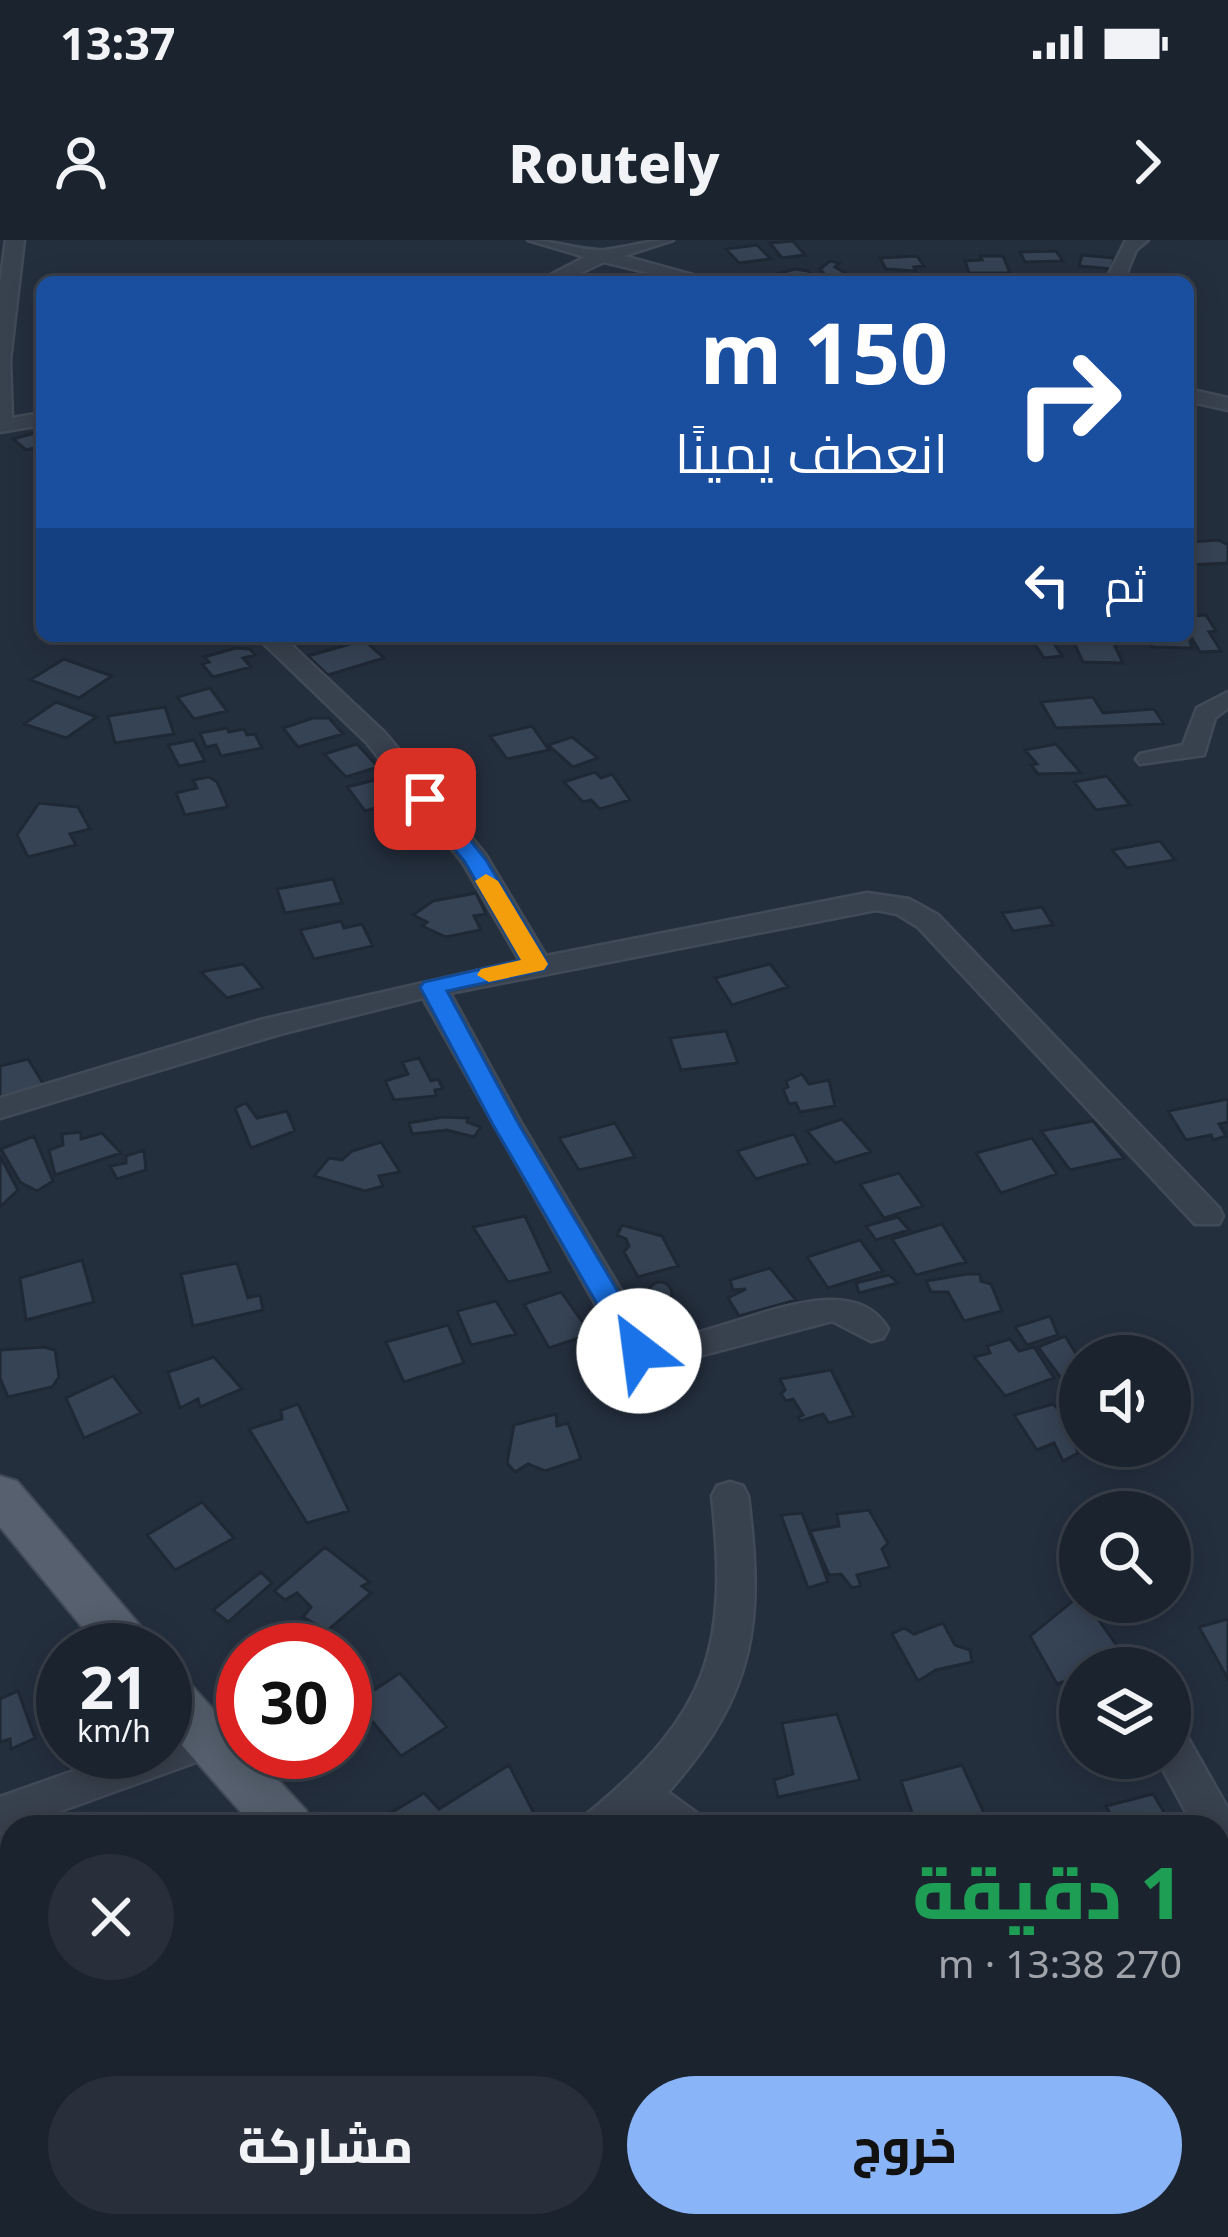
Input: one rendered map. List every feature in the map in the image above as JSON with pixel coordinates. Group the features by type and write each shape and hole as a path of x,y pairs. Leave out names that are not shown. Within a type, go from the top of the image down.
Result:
{"main road":[{"path":"0,1493 108,1623"},
{"path":"192,1723 276,1815"}],"street":[{"path":"1,420 4,297 15,240"},
{"path":"537,240 606,265 673,276"},
{"path":"567,276 664,240"},
{"path":"1116,276 1128,248 1139,240"},
{"path":"1194,396 1228,404"},
{"path":"1,420 36,411"},
{"path":"1,420 36,419"},
{"path":"274,642 376,738 461,842 536,964"},
{"path":"1149,758 1195,750 1197,724 1209,706 1228,699"},
{"path":"0,1108 271,1027 432,987 866,901 911,907 1207,1216"},
{"path":"432,987 505,1123 639,1351 661,1353 832,1309 853,1315 871,1329"},
{"path":"617,1815 641,1796 706,1705 734,1637 739,1570 730,1496"},
{"path":"0,1815 207,1741"},
{"path":"1190,1779 1209,1815"},
{"path":"641,1796 667,1815"}],"building":[{"path":"793,241 805,255 782,258 770,243"},
{"path":"757,245 771,259 739,263 726,249"},
{"path":"1056,251 1063,261 1025,262 1020,252"},
{"path":"1082,255 1114,258 1112,269 1079,266"},
{"path":"917,256 924,266 914,267 916,271 886,269 880,258"},
{"path":"980,256 1003,256 1010,273 969,273 965,261 982,260"},
{"path":"830,261 839,263 835,267 850,276 826,276 820,269"},
{"path":"795,269 812,276 774,276"},
{"path":"36,433 36,448 26,450 13,439"},
{"path":"1219,540 1228,545 1228,563 1194,565 1194,542"},
{"path":"1206,615 1216,631 1209,632 1221,651 1200,652 1194,642 1194,616"},
{"path":"366,642 384,658 328,675 308,656"},
{"path":"1033,642 1053,642 1062,656 1044,658"},
{"path":"1074,642 1113,642 1123,663 1083,662"},
{"path":"1150,642 1190,642 1192,648 1152,647"},
{"path":"250,649 255,655 243,658 251,667 213,677 202,664 209,662 204,657"},
{"path":"64,659 112,676 79,698 30,680"},
{"path":"210,688 227,711 194,719 177,697"},
{"path":"1093,697 1103,713 1154,709 1164,724 1056,728 1041,702"},
{"path":"56,702 97,717 66,738 24,724"},
{"path":"165,707 174,734 115,743 108,716"},
{"path":"329,718 343,734 298,747 283,728"},
{"path":"532,726 549,750 507,759 490,736"},
{"path":"227,728 255,734 262,748 221,756 216,745 206,747 200,733"},
{"path":"572,737 598,758 573,767 548,745"},
{"path":"194,740 205,761 179,766 168,745"},
{"path":"357,744 378,767 346,777 324,754"},
{"path":"1056,744 1081,773 1038,774 1031,765 1037,764 1025,750"},
{"path":"595,772 601,778 612,774 630,800 600,809 591,800 583,802 564,782"},
{"path":"1107,776 1130,805 1096,810 1074,782"},
{"path":"209,777 217,782 228,807 185,815 176,793 197,788 193,780"},
{"path":"383,778 401,801 365,811 347,787"},
{"path":"39,803 78,807 90,829 70,834 76,845 28,857 17,835"},
{"path":"1160,841 1175,860 1127,868 1112,850"},
{"path":"333,879 342,903 285,913 277,889"},
{"path":"476,893 486,914 474,916 481,930 446,937 422,926 427,922 413,915 433,901"},
{"path":"1042,907 1053,925 1013,931 1002,913"},
{"path":"341,921 344,928 362,924 373,946 314,959 300,930"},
{"path":"243,964 263,988 227,998 201,972"},
{"path":"770,964 788,987 732,1005 715,978"},
{"path":"726,1031 738,1063 681,1070 670,1038"},
{"path":"419,1058 431,1081 438,1079 443,1089 435,1090 436,1096 394,1100 385,1081 408,1074 402,1062"},
{"path":"28,1059 44,1085 0,1098 0,1066"},
{"path":"802,1074 809,1084 829,1080 835,1106 800,1112 796,1103 789,1104 783,1089 788,1087 786,1081"},
{"path":"1228,1099 1228,1122 1219,1124 1226,1136 1213,1140 1211,1135 1186,1140 1168,1111"},
{"path":"246,1103 257,1118 287,1111 295,1131 251,1148 235,1108"},
{"path":"468,1118 467,1122 481,1127 474,1137 447,1130 412,1134 409,1123"},
{"path":"842,1119 871,1152 835,1163 807,1131"},
{"path":"1093,1121 1124,1158 1070,1170 1041,1131"},
{"path":"615,1123 635,1157 579,1170 559,1138"},
{"path":"81,1132 81,1139 102,1133 121,1153 55,1175 49,1150 63,1145 62,1134"},
{"path":"794,1134 809,1163 756,1179 737,1151"},
{"path":"34,1136 53,1181 37,1191 20,1182 1,1149"},
{"path":"1032,1138 1057,1174 1001,1193 976,1153"},
{"path":"381,1142 400,1172 379,1176 383,1186 365,1191 314,1176 329,1158 342,1160 352,1151"},
{"path":"144,1150 146,1170 117,1179 110,1166 126,1163 126,1156"},
{"path":"0,1156 18,1190 0,1207"},
{"path":"899,1173 923,1206 884,1218 860,1184"},
{"path":"525,1216 551,1272 508,1282 473,1227"},
{"path":"898,1217 909,1230 876,1240 866,1226"},
{"path":"942,1224 966,1262 916,1275 892,1239"},
{"path":"622,1225 662,1236 678,1266 638,1277 624,1252 629,1246 626,1239 617,1235"},
{"path":"860,1240 883,1271 828,1288 807,1257"},
{"path":"82,1260 94,1302 26,1320 20,1278"},
{"path":"237,1263 248,1298 260,1295 263,1310 193,1326 181,1274"},
{"path":"770,1268 796,1300 739,1316 728,1298 746,1289 733,1290 730,1280"},
{"path":"980,1274 981,1281 991,1284 1002,1311 964,1321 948,1292 931,1292 926,1281"},
{"path":"889,1275 898,1283 859,1293 856,1283"},
{"path":"660,1282 672,1294 660,1306 648,1294"},
{"path":"561,1292 591,1334 549,1348 524,1304"},
{"path":"496,1301 516,1334 471,1345 457,1311"},
{"path":"1050,1316 1058,1335 1027,1345 1015,1327"},
{"path":"448,1325 464,1363 404,1382 386,1342"},
{"path":"1059,1338 1059,1376 1038,1347"},
{"path":"1010,1339 1019,1351 1034,1347 1054,1378 1005,1396 974,1357 990,1353 987,1346"},
{"path":"0,1350 55,1350 59,1377 52,1387 8,1397 0,1378"},
{"path":"214,1357 242,1389 200,1407 198,1399 180,1408 168,1372"},
{"path":"831,1370 854,1416 829,1423 823,1414 800,1421 803,1415 793,1399 786,1401 781,1394 785,1390 780,1379"},
{"path":"113,1376 141,1413 84,1438 66,1398"},
{"path":"298,1404 349,1511 307,1523 249,1429 282,1419 281,1410"},
{"path":"1053,1404 1059,1410 1059,1453 1054,1443 1037,1450 1014,1415"},
{"path":"556,1414 557,1426 568,1423 581,1459 545,1471 528,1464 515,1472 507,1463 514,1425"},
{"path":"202,1502 234,1538 175,1570 147,1535"},
{"path":"869,1510 888,1543 882,1549 890,1567 857,1575 861,1586 852,1588 841,1574 829,1575 810,1531 839,1526 837,1514"},
{"path":"802,1513 828,1582 808,1588 781,1515"},
{"path":"325,1547 370,1582 362,1586 371,1593 336,1623 313,1623 303,1617 311,1607 297,1593 285,1600 274,1591"},
{"path":"261,1572 272,1583 228,1622 213,1610"},
{"path":"1059,1612 1059,1623 1101,1623 1118,1647 1059,1647 1057,1684 1030,1636"},
{"path":"1228,1619 1228,1679 1199,1627"},
{"path":"943,1623 955,1645 970,1650 972,1662 936,1670 918,1681 892,1634 904,1628 914,1634"},
{"path":"400,1673 447,1727 401,1756 372,1721 372,1691"},
{"path":"18,1691 35,1738 11,1749 10,1739 0,1742 0,1699"},
{"path":"837,1714 860,1780 778,1797 774,1780 793,1774 782,1723"},
{"path":"509,1765 535,1815 387,1815 424,1793 439,1809"},
{"path":"962,1765 985,1815 913,1815 901,1781"},
{"path":"1153,1794 1166,1815 1111,1815 1106,1806"}],"slow traffic":[{"path":"486,881 536,964 489,975"}],"route":[{"path":"425,799 475,860 536,964 432,987 505,1123 639,1351"}]}
